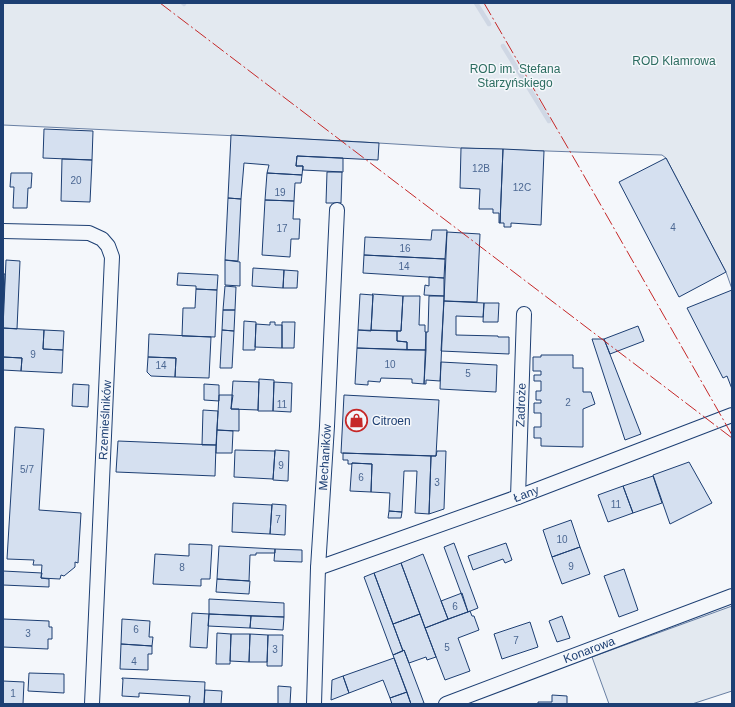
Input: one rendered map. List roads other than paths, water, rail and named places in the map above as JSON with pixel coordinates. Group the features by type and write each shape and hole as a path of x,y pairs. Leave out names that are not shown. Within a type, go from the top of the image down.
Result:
{"street":[{"name":"Mechaników","path":"314,704 318,568 327,426 337,210"},
{"name":"Rzemieślników","path":"3,231 89,232 102,239 108,246 112,257 92,704"},
{"name":"Zadroże","path":"518,497 524,314"},
{"name":"Łany","path":"318,568 518,497 732,415"},
{"name":"Konarowa","path":"446,704 732,596"}],"waterway":[{"path":"476,3 489,24"},
{"path":"503,46 549,121"}],"place":[{"name":"Citroen","path":"356,421"}],"park label":[{"name":"ROD Klamrowa","path":"674,61"},
{"name":"ROD im. Stefana Starzyńskiego","path":"515,76"}]}
